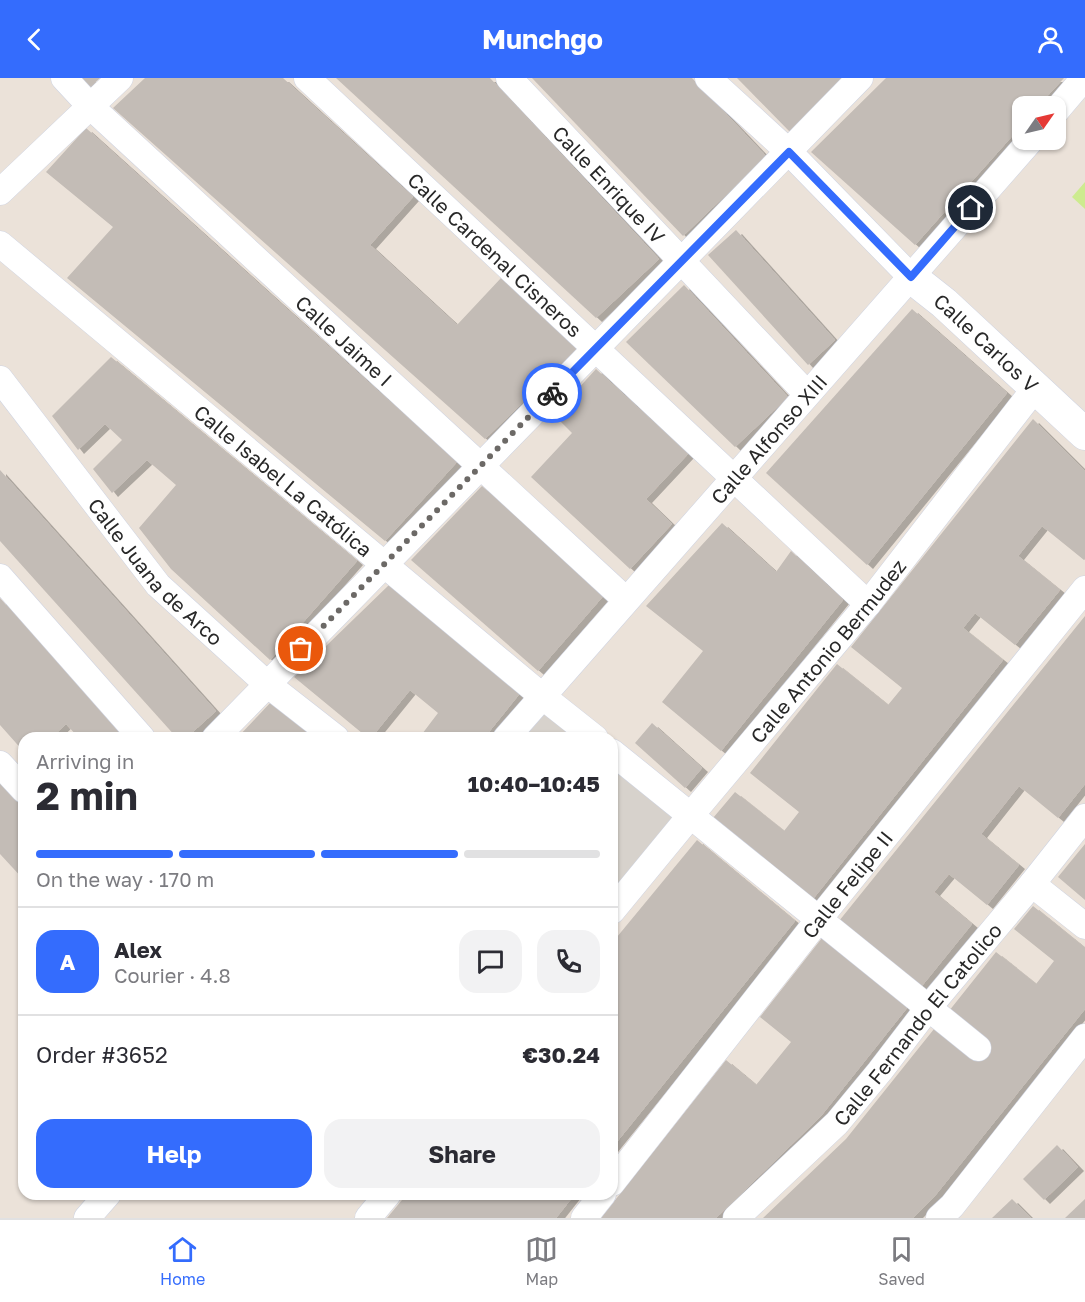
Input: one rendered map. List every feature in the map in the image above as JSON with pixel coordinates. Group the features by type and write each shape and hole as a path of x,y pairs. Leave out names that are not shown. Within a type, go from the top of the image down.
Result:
{"street":[{"name":"Calle Jaime I","path":"64,78 90,106 626,600"},
{"path":"0,192 120,78"},
{"name":"Calle Cardenal Cisneros","path":"306,78 868,604"},
{"name":"Calle Enrique IV","path":"509,78 807,394"},
{"name":"Calle Carlos V","path":"708,78 789,152 911,277 944,303 1085,434"},
{"path":"221,732 860,78"},
{"path":"1066,99 1084,78"},
{"name":"Calle Alfonso XIII","path":"511,732 1022,150"},
{"name":"Calle Isabel La Católica","path":"0,244 588,732"},
{"name":"Calle Juana de Arco","path":"0,379 158,585 267,684 328,732"},
{"name":"Calle Antonio Bermudez","path":"618,904 868,604 1036,387"},
{"path":"0,577 137,732"},
{"name":"Calle Felipe II","path":"618,1175 819,919 1085,589"},
{"path":"618,757 978,1048"},
{"path":"0,764 18,784"},
{"name":"Calle Fernando El Catolico","path":"736,1218 837,1123 1085,817"},
{"path":"1032,884 1085,926"},
{"path":"939,1218 951,1206 1085,1037"},
{"path":"87,1218 103,1200"},
{"path":"368,1218 383,1200"},
{"path":"584,1218 598,1200"}],"green space":[{"path":"1085,182 1085,209 1072,197"}],"shaded area":[{"path":"542,705 576,732 519,732"},
{"path":"618,765 683,816 618,897"}],"building":[{"path":"80,78 100,78 89,88"},
{"path":"145,78 283,78 413,197 370,245 457,325 501,278 578,349 485,439 113,108"},
{"path":"336,78 490,78 659,259 596,318"},
{"path":"532,78 692,78 766,156 683,236"},
{"path":"737,78 843,78 790,132"},
{"path":"886,78 1064,78 1047,96 1012,96 1012,136 915,245 811,152"},
{"path":"86,128 457,462 385,541 67,278 113,227 46,172"},
{"path":"736,230 835,340 808,365 708,255"},
{"path":"684,285 788,397 735,447 626,342"},
{"path":"912,309 1007,393 867,565 766,473"},
{"path":"111,357 357,561 270,660 171,569 139,528 176,485 147,460 112,493 93,469 122,440 105,424 78,450 52,416"},
{"path":"596,369 688,454 646,499 672,524 630,569 531,477 572,433 554,415"},
{"path":"1033,419 1085,471 1085,558 1084,560 1042,526 1018,556 1060,590 1015,645 975,613 963,628 1003,660 813,899 713,818 735,792 784,831 799,812 750,773 837,664 888,705 902,688 851,647"},
{"path":"0,470 216,711 193,732 172,732 0,541"},
{"path":"482,486 605,594 538,671 411,560"},
{"path":"722,523 776,572 791,551 843,600 721,751 662,702 703,651 646,606"},
{"path":"389,585 521,692 489,732 424,732 438,713 410,690 376,732 361,732 294,677"},
{"path":"0,598 119,732 73,732 66,724 57,732 18,732 18,745 0,725"},
{"path":"1085,616 1085,784 1058,818 1019,786 981,834 1019,865 987,905 949,874 934,892 972,924 921,987 839,921"},
{"path":"272,701 308,732 243,732"},
{"path":"652,723 702,768 685,788 635,743"},
{"path":"0,780 18,800 18,874 0,854"},
{"path":"697,840 795,921 618,1141 618,936"},
{"path":"1085,844 1085,900 1058,877"},
{"path":"1033,906 1085,948 1085,1009 934,1197 913,1218 763,1218 846,1139 934,1029 972,1060 987,1042 949,1011 996,952 1036,984 1054,961 1014,929"},
{"path":"822,938 907,1008 821,1116 716,1218 601,1218 615,1200 618,1200 618,1197 726,1060 756,1085 791,1042 760,1017"},
{"path":"1057,1145 1078,1167 1044,1200 1023,1179"},
{"path":"1012,1199 1031,1218 992,1218"},
{"path":"1085,1199 1085,1218 1065,1218"},
{"path":"402,1200 570,1200 556,1218 387,1218"}],"way so far":[{"path":"301,649 552,393"}],"route":[{"path":"552,393 789,152 911,277 971,208"}]}
